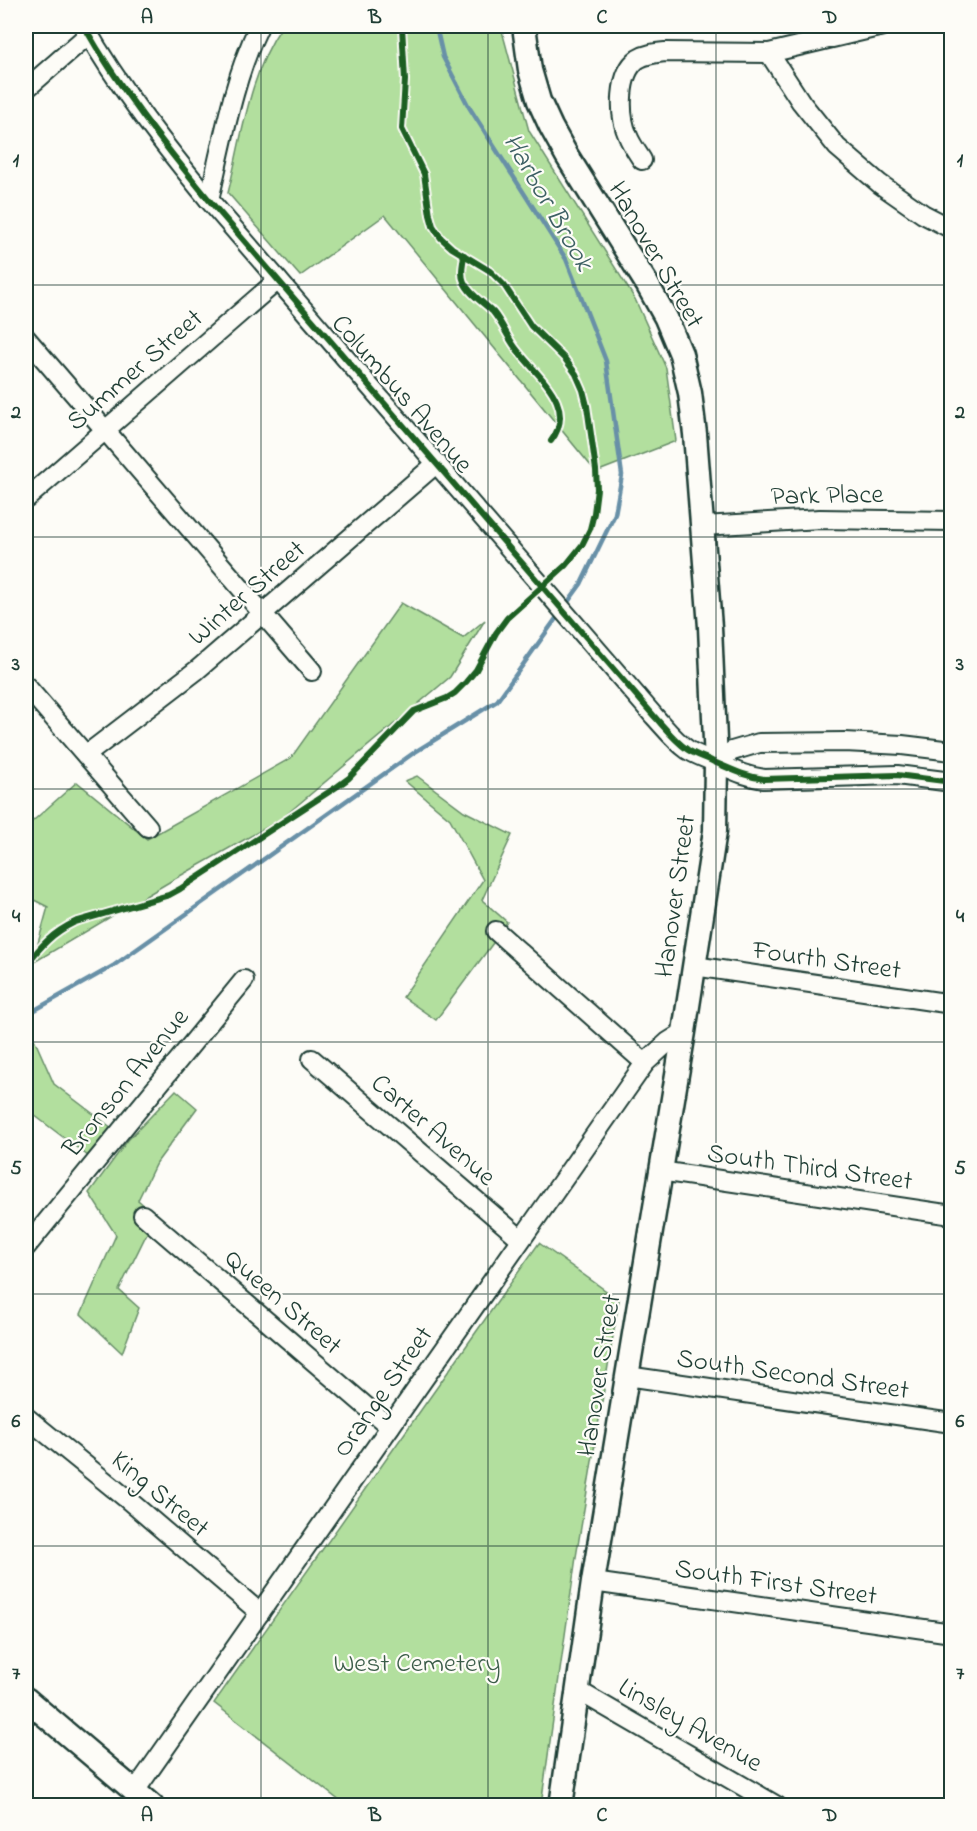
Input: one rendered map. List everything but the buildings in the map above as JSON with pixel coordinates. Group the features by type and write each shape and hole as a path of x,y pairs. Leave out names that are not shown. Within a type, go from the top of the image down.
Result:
{"main road":[{"name":"Hanover Street","path":"524,26 530,70 539,100 551,127 647,284 666,318 681,354 690,393 703,526 716,763 715,831 593,1582 561,1806"},
{"path":"26,1702 143,1798"}],"street":[{"path":"209,200 236,85 248,49 259,26"},
{"path":"642,160 627,134 622,102 624,79 637,60 650,54 665,52 769,53 883,26"},
{"path":"26,89 87,30"},
{"name":"Columbus Avenue","path":"87,30 139,111 170,153 676,740 688,749 748,777 764,779 897,775 951,783"},
{"path":"769,53 801,102 837,147 880,184 923,214 951,229"},
{"name":"Summer Street","path":"26,499 278,280"},
{"path":"26,338 312,671"},
{"name":"Winter Street","path":"86,755 197,670 437,464"},
{"name":"Park Place","path":"703,526 820,519 951,521"},
{"path":"26,686 148,827"},
{"path":"716,763 732,751 759,743 845,742 902,745 951,751"},
{"path":"897,775 902,745"},
{"path":"496,931 645,1063"},
{"name":"Fourth Street","path":"694,966 951,1004"},
{"name":"Bronson Avenue","path":"26,1247 244,980"},
{"name":"Orange Street","path":"143,1798 260,1613 645,1063 668,1042 684,1032"},
{"name":"Carter Avenue","path":"312,1059 521,1239"},
{"name":"South Third Street","path":"660,1172 951,1215"},
{"name":"Queen Street","path":"143,1215 390,1427"},
{"name":"South Second Street","path":"627,1376 951,1423"},
{"name":"King Street","path":"26,1417 127,1499 260,1613"},
{"name":"South First Street","path":"593,1582 951,1633"},
{"name":"Linsley Avenue","path":"577,1690 777,1806"}],"green space":[{"path":"282,26 502,26 529,131 635,299 666,368 676,441 596,472 385,215 300,276 228,193 254,85"},
{"path":"401,603 463,638 485,620 450,677 281,819 26,967 26,963 35,954 48,907 26,896 26,827 77,782 147,839 291,758"},
{"path":"417,776 464,811 512,835 482,900 507,922 436,1020 403,997 483,880 450,819 405,781"},
{"path":"32,1034 54,1084 112,1128 88,1156 26,1109 26,1037"},
{"path":"176,1090 197,1108 155,1165 138,1200 146,1207 148,1231 119,1290 139,1308 122,1353 81,1314 116,1235 89,1193 128,1140"},
{"name":"West Cemetery","path":"539,1243 619,1300 576,1557 541,1805 345,1805 214,1703"}],"waterway":[{"name":"Harbor Brook","path":"436,26 443,57 469,107 566,259 606,361 622,475 615,514 581,584 565,606"},
{"name":"Harbor Brook","path":"26,1015 113,966 415,752 497,701 560,613"}],"cycle path":[{"path":"84,26 127,94 209,200 679,743 691,752 727,768 764,779 897,775 952,782"},
{"path":"26,965 48,941 67,926 169,895 349,778 414,711 447,698 466,682 476,670 507,618 566,565 582,545 590,529 597,489 583,390 576,374 565,359 531,326 504,285 490,271 452,248 433,226 424,174 402,129 405,80 402,26"},
{"path":"464,255 462,276 466,286 493,312 515,347 543,379 557,402 560,415 558,427 551,441"}]}
